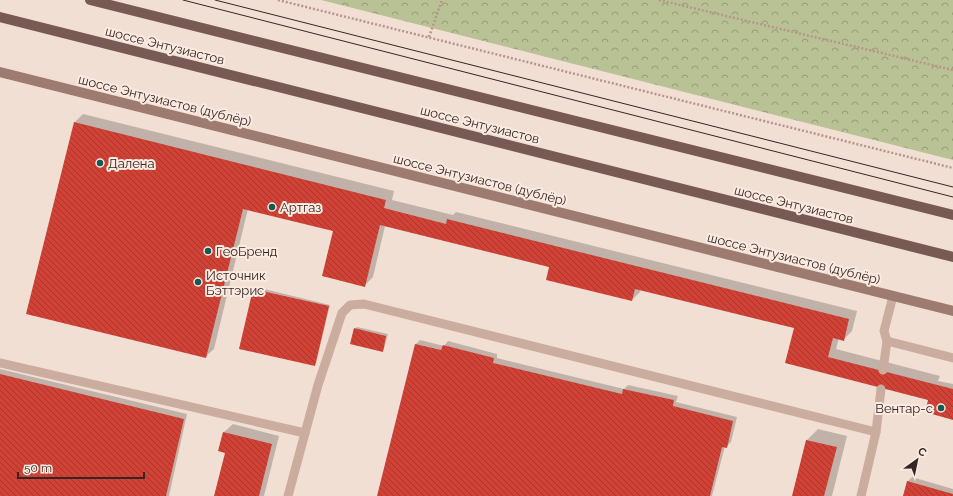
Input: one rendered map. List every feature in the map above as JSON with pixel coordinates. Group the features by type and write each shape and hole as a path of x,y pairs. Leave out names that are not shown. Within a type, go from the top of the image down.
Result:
{"main road":[{"name":"шоссе Энтузиастов","path":"90,0 953,215"},
{"name":"шоссе Энтузиастов","path":"0,17 953,257"},
{"name":"шоссе Энтузиастов (дублёр)","path":"0,72 953,311"}],"lane":[{"path":"883,370 887,340 884,331 893,296"},
{"path":"288,496 318,385 342,313 350,305 364,304 876,432"},
{"path":"887,340 953,358"},
{"path":"0,363 305,433"},
{"path":"861,496 876,432 881,389"}],"path":[{"path":"278,0 953,168"},
{"path":"429,37 442,0"},
{"path":"659,0 953,70"}],"green space":[{"path":"321,0 953,0 953,160"}],"building":[{"path":"74,122 386,200 384,208 446,224 447,219 849,319 844,341 833,338 828,357 953,389 953,420 925,412 928,400 785,363 794,328 635,289 632,301 546,280 549,267 380,225 365,287 322,276 333,231 243,209 206,358 26,314"},
{"path":"253,289 329,306 315,366 239,349"},
{"path":"354,328 386,336 383,352 350,344"},
{"path":"415,344 441,350 443,345 494,358 493,363 622,394 623,389 674,400 673,406 733,421 727,448 722,447 710,496 377,496"},
{"path":"0,374 184,419 166,496 0,496"},
{"path":"223,432 272,444 259,496 214,496 225,453 218,451"},
{"path":"806,440 837,447 824,496 792,496"},
{"path":"907,481 953,494 953,496 903,496"}],"tram line":[{"path":"183,0 953,197"},
{"path":"215,0 953,187"}],"place":[{"name":"Далена","path":"100,163"},
{"name":"Артгаз","path":"272,207"},
{"name":"ГеоБренд","path":"208,251"},
{"name":"Источник Бэттэрис","path":"198,282"},
{"name":"Вентар-с","path":"941,408"}]}
